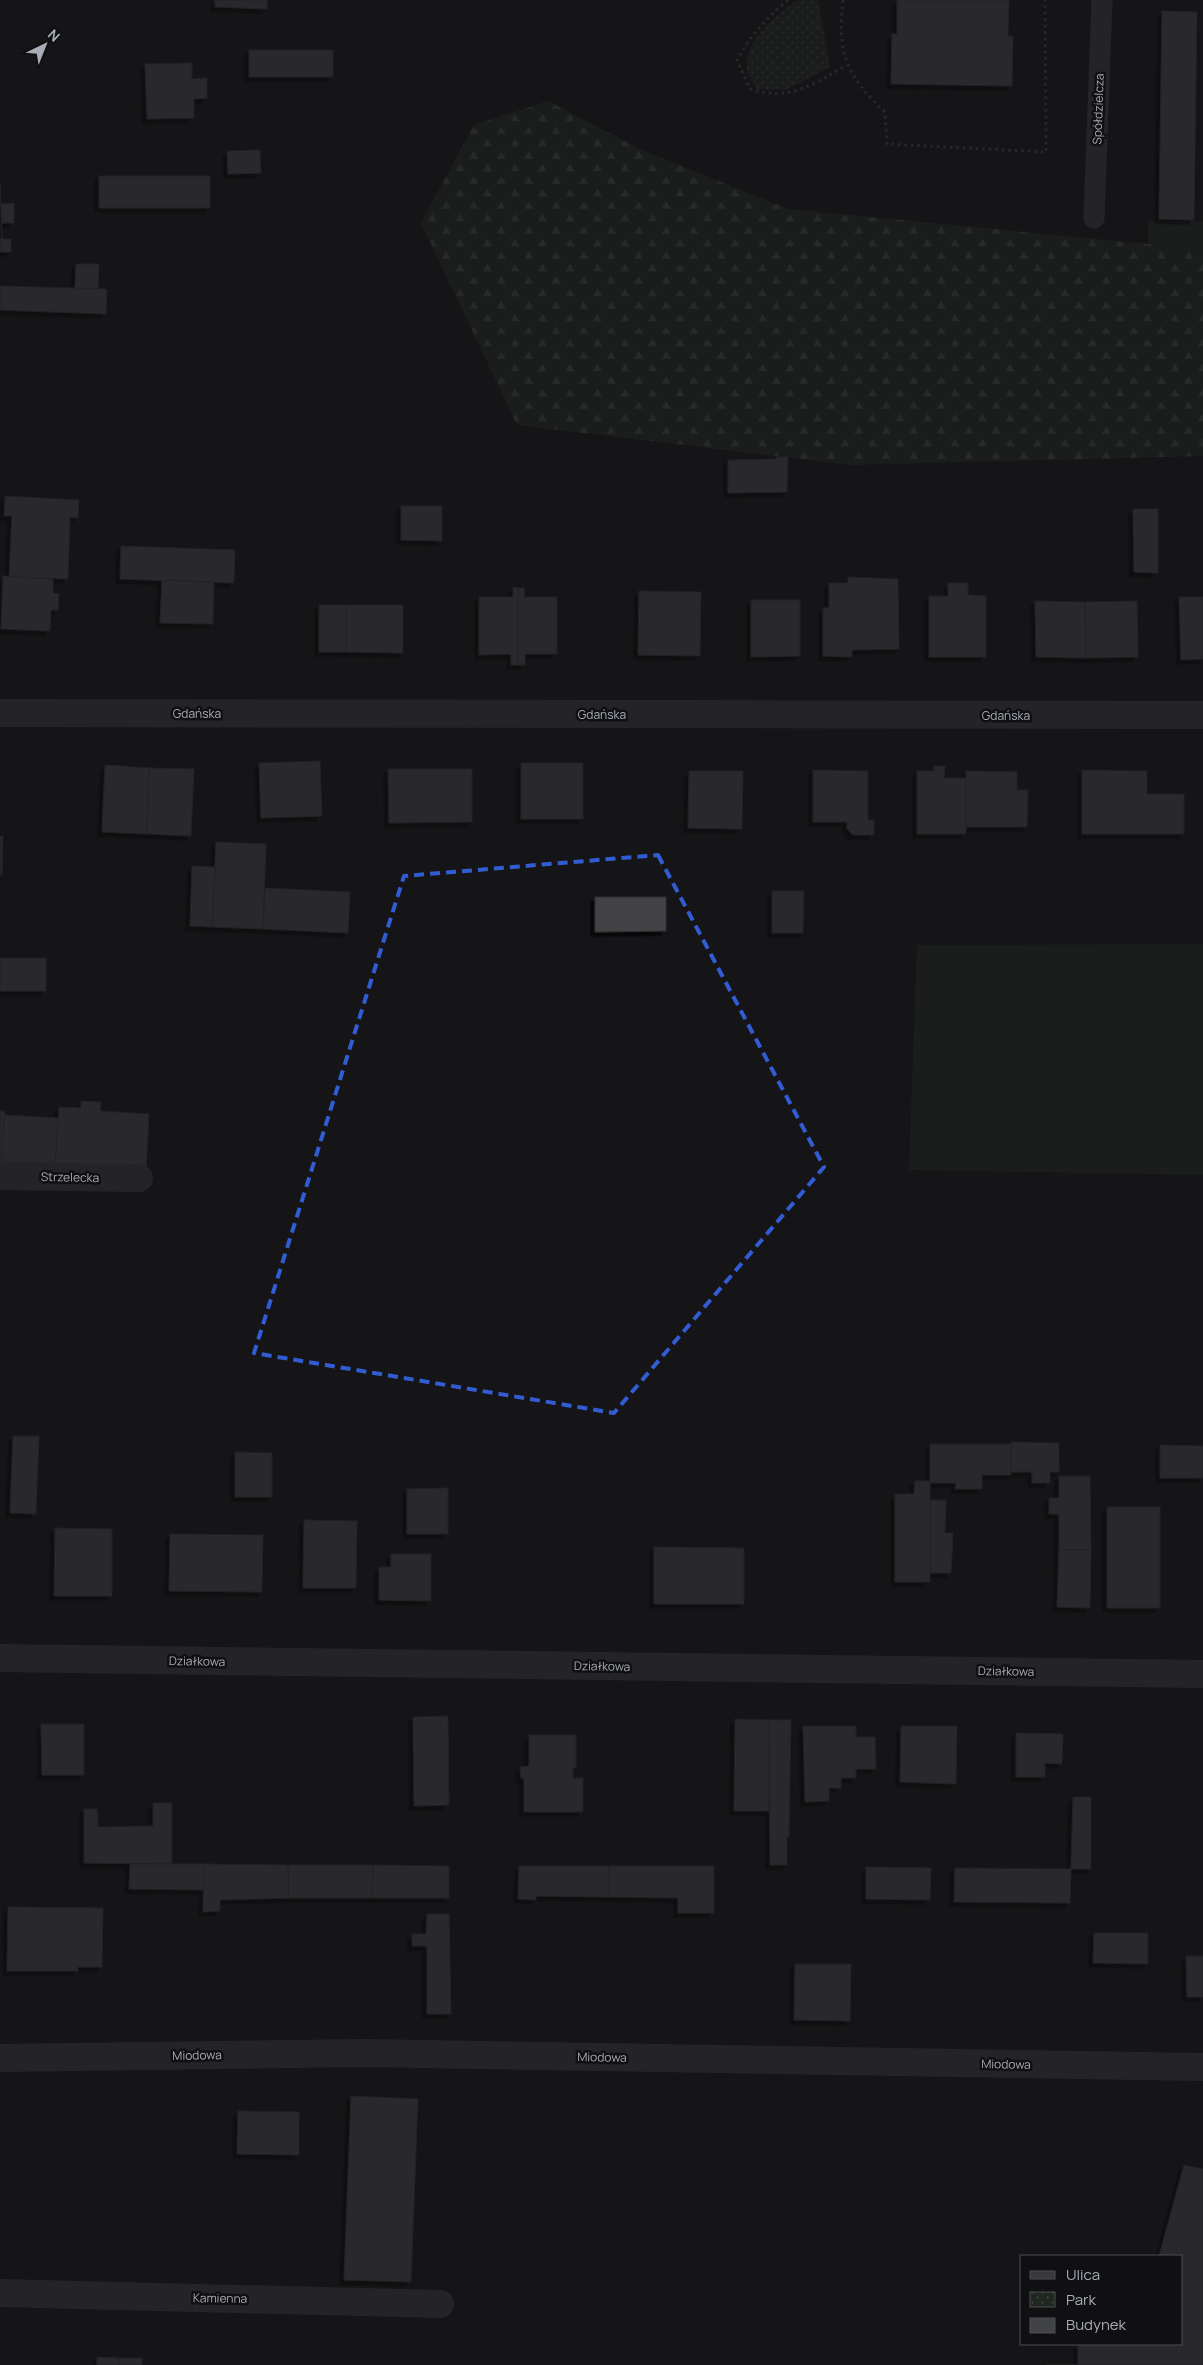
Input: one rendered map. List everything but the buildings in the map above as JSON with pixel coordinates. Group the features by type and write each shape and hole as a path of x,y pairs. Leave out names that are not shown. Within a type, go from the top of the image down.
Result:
{"street":[{"name":"Gdańska","path":"0,713 1203,715"},
{"name":"Strzelecka","path":"0,1176 139,1178"},
{"name":"Działkowa","path":"0,1658 1203,1674"},
{"name":"Miodowa","path":"0,2058 364,2053 1203,2067"},
{"name":"Kamienna","path":"0,2293 440,2304"}],"lane":[{"name":"Spółdzielcza","path":"1094,218 1102,0"}],"path":[{"path":"788,0 770,15 746,43 737,60 750,89 765,94 797,92 847,65"},
{"path":"843,0 841,23 847,65 864,93 885,112 887,144 1046,152 1045,0"}],"highlighted area":[{"path":"658,855 824,1167 614,1413 254,1353 404,876"}],"green space":[{"path":"797,0 818,0 830,67 786,90 757,89 747,70 751,47 764,29"},
{"path":"548,101 640,149 788,209 1203,251 1203,456 851,465 517,425 421,223 474,125"},
{"path":"1148,221 1203,221 1203,251 1148,244"},
{"path":"1203,944 1203,1175 909,1170 917,945"}]}
